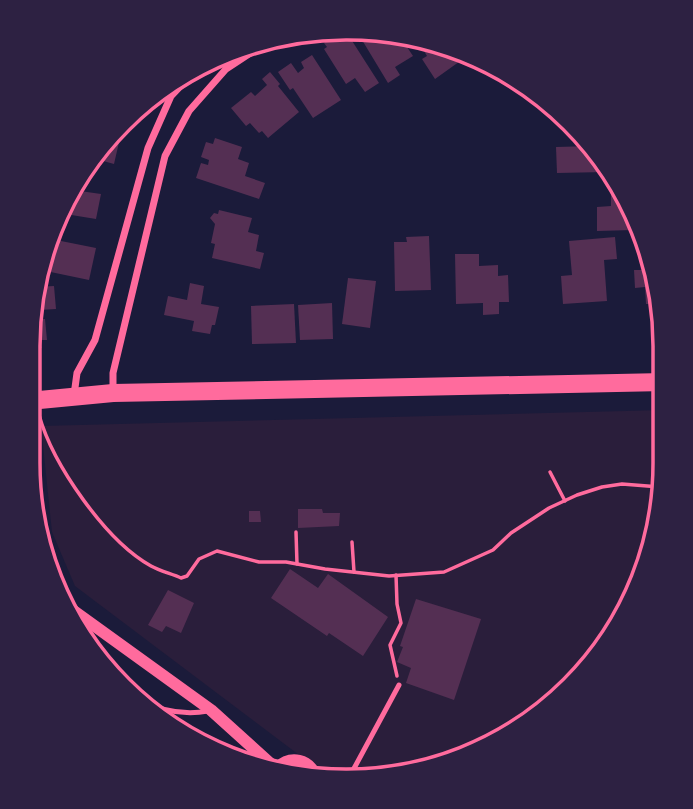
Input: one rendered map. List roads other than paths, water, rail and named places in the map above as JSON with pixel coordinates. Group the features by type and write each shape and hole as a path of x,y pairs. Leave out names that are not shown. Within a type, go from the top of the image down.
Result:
{"main road":[{"path":"40,399 113,393 653,382"}],"street":[{"path":"113,393 113,373 164,156 189,111 216,79 239,60"},
{"path":"74,396 77,373 96,341 148,148 172,95"},
{"path":"81,616 211,710 265,757"},
{"path":"285,762 296,760 309,766"}],"lane":[{"path":"354,769 399,685"},
{"path":"166,709 192,714 211,710"}]}
